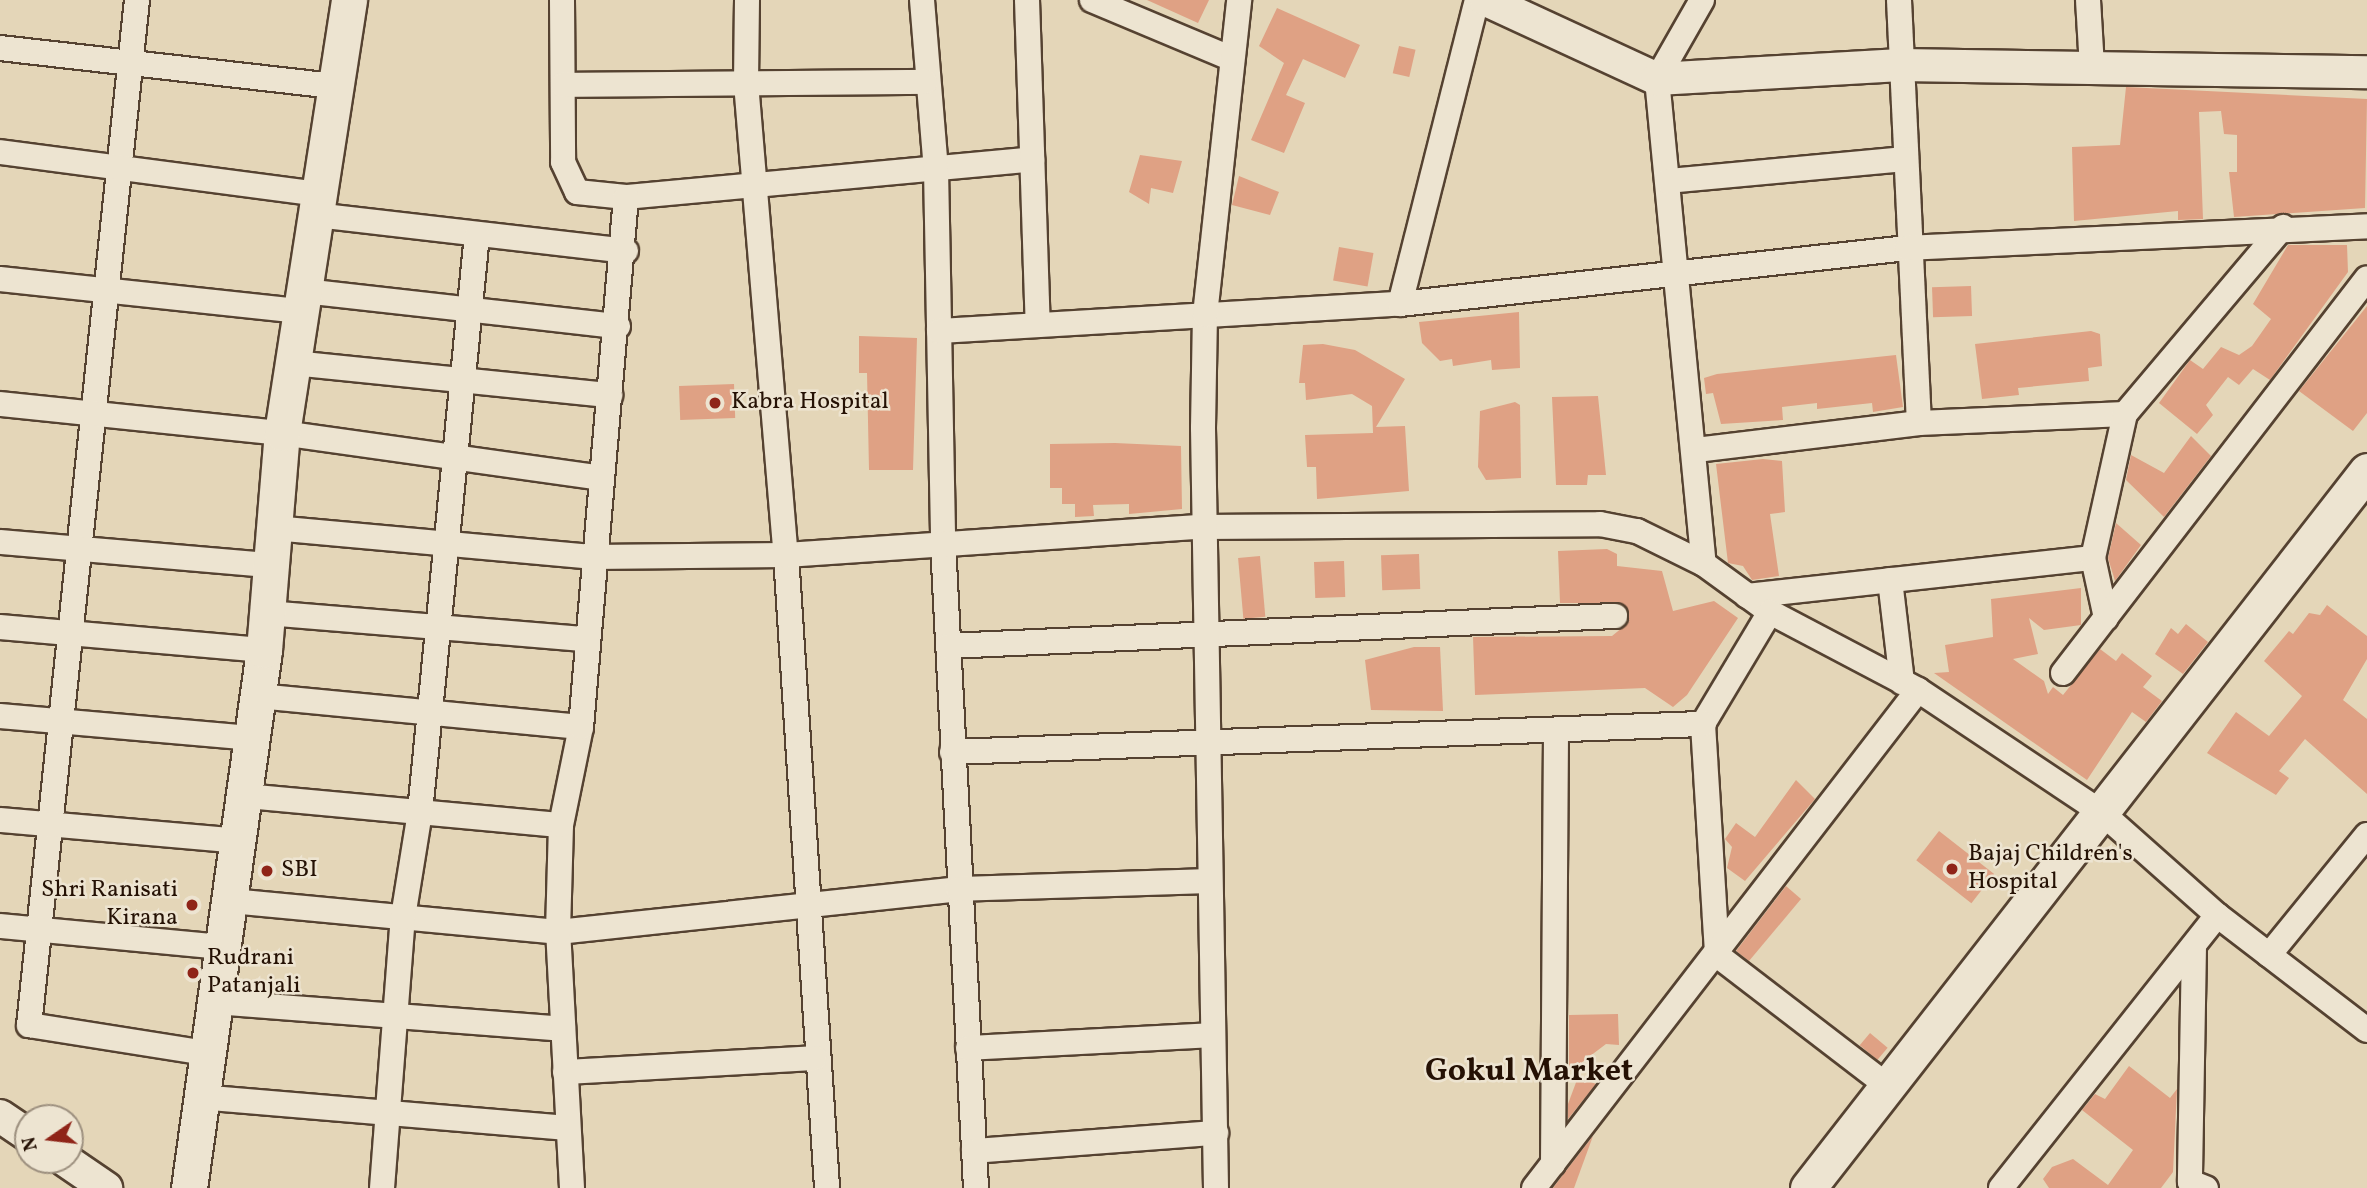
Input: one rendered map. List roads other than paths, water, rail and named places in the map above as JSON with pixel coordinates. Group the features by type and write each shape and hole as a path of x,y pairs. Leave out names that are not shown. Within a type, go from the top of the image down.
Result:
{"main road":[{"path":"189,1188 199,1097 240,841 264,650 282,433 349,0"},
{"path":"1808,1188 2367,471"}],"street":[{"path":"137,0 89,413 29,1025 206,1053"},
{"path":"562,0 563,162 569,184 578,192 626,197 753,183 1032,159"},
{"path":"747,0 746,83 786,555 804,905 827,1188"},
{"path":"922,0 925,82 936,169 943,543 958,888 976,1188"},
{"path":"1027,0 1038,325"},
{"path":"1092,0 1230,58"},
{"path":"1216,1188 1206,881 1207,739 1202,527 1205,315 1230,58 1239,0"},
{"path":"1400,304 1477,0"},
{"path":"1486,0 1657,79 1901,65 2367,72"},
{"path":"1702,0 1657,79 1696,450 1704,564"},
{"path":"1899,0 1906,248 1919,423"},
{"path":"2088,0 2092,67"},
{"path":"0,48 335,86"},
{"path":"563,85 925,82"},
{"path":"0,152 118,166 477,235 626,251"},
{"path":"1668,181 1904,159"},
{"path":"572,1188 558,932 561,825 581,727 597,477 610,395 626,251 626,197"},
{"path":"939,331 1400,304 1906,248 2283,227 2367,226"},
{"path":"2106,618 2093,558 2125,414 2283,227"},
{"path":"382,1188 393,1016 403,917 420,812 443,543 477,235"},
{"path":"2063,673 2367,278"},
{"path":"0,279 103,290 470,309 618,326"},
{"path":"292,363 610,395"},
{"path":"0,404 282,433 597,477"},
{"path":"1696,450 1919,423 2125,414"},
{"path":"274,528 593,557 786,555 1202,527 1600,524 1637,531 1704,564 1770,612 1910,686 2101,812 2217,915 2367,1030"},
{"path":"0,542 270,565"},
{"path":"1748,596 2093,558"},
{"path":"1534,1188 1717,955 1910,686 1890,580"},
{"path":"1770,612 1703,724 1717,955 1888,1086"},
{"path":"267,613 586,639"},
{"path":"948,646 1204,639 1615,616"},
{"path":"0,627 264,650"},
{"path":"258,696 581,727"},
{"path":"0,716 253,738"},
{"path":"952,752 1207,739 1556,732 1703,724"},
{"path":"1553,1164 1556,732"},
{"path":"246,796 561,825"},
{"path":"0,820 240,841"},
{"path":"2269,955 2367,835"},
{"path":"231,901 558,932 958,888 1206,881"},
{"path":"2001,1188 2217,915"},
{"path":"0,926 223,947"},
{"path":"2194,946 2194,1186"},
{"path":"214,1002 563,1029"},
{"path":"968,1048 1212,1035"},
{"path":"565,1072 815,1058"},
{"path":"199,1097 568,1128"},
{"path":"974,1151 1216,1133"},
{"path":"84,1173 106,1188"}],"place":[{"name":"Kabra Hospital","path":"715,403"},
{"name":"Bajaj Children's Hospital","path":"1952,869"},
{"name":"SBI","path":"267,871"},
{"name":"Shri Ranisati Kirana","path":"192,905"},
{"name":"Rudrani Patanjali","path":"193,973"}],"district":[{"name":"Gokul Market","path":"1529,1072"}]}
